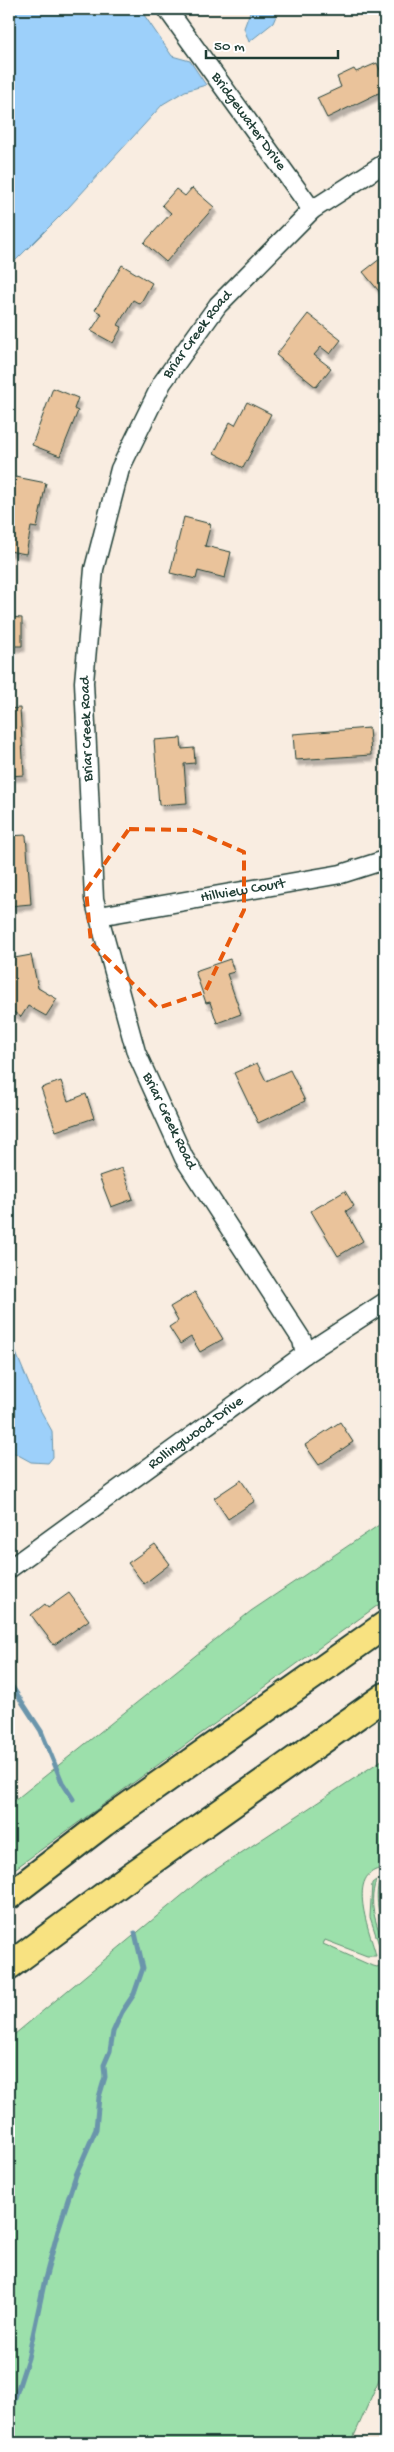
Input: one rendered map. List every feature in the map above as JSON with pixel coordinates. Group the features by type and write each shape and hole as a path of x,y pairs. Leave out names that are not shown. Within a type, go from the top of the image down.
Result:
{"highway":[{"path":"9,1896 104,1824 385,1625"},
{"path":"9,1966 121,1883 385,1696"}],"street":[{"name":"Bridgewater Drive","path":"167,9 312,210"},
{"name":"Briar Creek Road","path":"305,1354 302,1340 184,1158 136,1052 94,899 84,682 94,569 120,469 162,382 218,304 312,210 385,163"},
{"name":"Hillview Court","path":"99,916 341,874 385,860"},
{"name":"Rollingwood Drive","path":"9,1569 305,1354 385,1302"}],"highlighted area":[{"path":"129,829 193,830 244,852 244,910 205,992 158,1008 91,943 86,890"}],"green space":[{"path":"385,1521 385,1600 9,1873 9,1805 251,1611"},
{"path":"385,1758 385,1868 372,1872 365,1880 362,1891 366,1919 376,1956 367,1956 325,1940 323,1944 370,1965 377,1967 381,1965 383,1957 370,1917 372,1883 376,1880 373,1900 374,1916 385,1950 385,2366 351,2443 9,2443 9,2039 203,1878"},
{"path":"383,1875 385,1876 385,1933 377,1896"}],"water":[{"path":"9,9 140,9 172,56 190,61 206,85 185,91 163,104 68,208 9,267"},
{"path":"251,9 279,9 273,23 249,42 244,28"},
{"path":"9,1336 38,1406 52,1431 53,1457 48,1463 31,1462 9,1450"}],"building":[{"path":"377,63 385,81 385,90 327,118 317,98 341,87 337,77 354,69 356,72"},
{"path":"192,188 214,207 166,262 144,243 171,213 162,205 176,189 185,196"},
{"path":"385,255 385,294 383,296 363,272"},
{"path":"122,265 152,283 140,304 133,300 118,325 122,327 113,343 91,331 102,314 95,310"},
{"path":"308,314 341,340 330,354 321,347 314,355 331,368 316,387 276,355"},
{"path":"53,388 78,398 74,409 78,411 60,456 32,445"},
{"path":"247,402 271,414 243,468 214,453 230,422 235,425"},
{"path":"16,477 46,483 37,528 31,527 26,554 9,551 9,515"},
{"path":"184,517 211,524 205,546 231,552 225,578 198,571 196,579 170,573"},
{"path":"9,617 22,618 22,646 9,646"},
{"path":"20,708 24,775 9,776 9,709"},
{"path":"369,728 371,755 295,760 293,734"},
{"path":"181,738 182,749 194,748 195,763 184,764 187,803 159,805 154,740"},
{"path":"26,835 31,904 9,906 9,836"},
{"path":"31,955 38,988 57,999 46,1016 28,1006 21,1017 9,1009 9,959"},
{"path":"230,959 234,972 227,974 241,1014 217,1023 210,1002 206,1003 195,971"},
{"path":"257,1063 266,1081 290,1070 305,1101 258,1123 234,1073"},
{"path":"61,1081 68,1101 86,1094 94,1118 56,1131 41,1088"},
{"path":"122,1168 133,1199 111,1207 99,1176"},
{"path":"345,1191 354,1206 346,1211 363,1241 338,1256 311,1211"},
{"path":"195,1292 223,1339 200,1352 191,1337 180,1344 169,1327 178,1321 170,1307"},
{"path":"340,1422 353,1442 319,1465 305,1445"},
{"path":"241,1480 255,1501 228,1519 214,1498"},
{"path":"155,1544 170,1564 144,1584 128,1563"},
{"path":"69,1593 89,1620 54,1645 31,1615 45,1604 48,1608"}],"waterway":[{"path":"9,1682 41,1731 62,1782 73,1799"},
{"path":"9,2416 28,2358 45,2279 59,2227 76,2175 96,2129 99,2097 105,2077 104,2065 110,2051 113,2032 122,2012 134,1994 143,1968 135,1933"}]}
